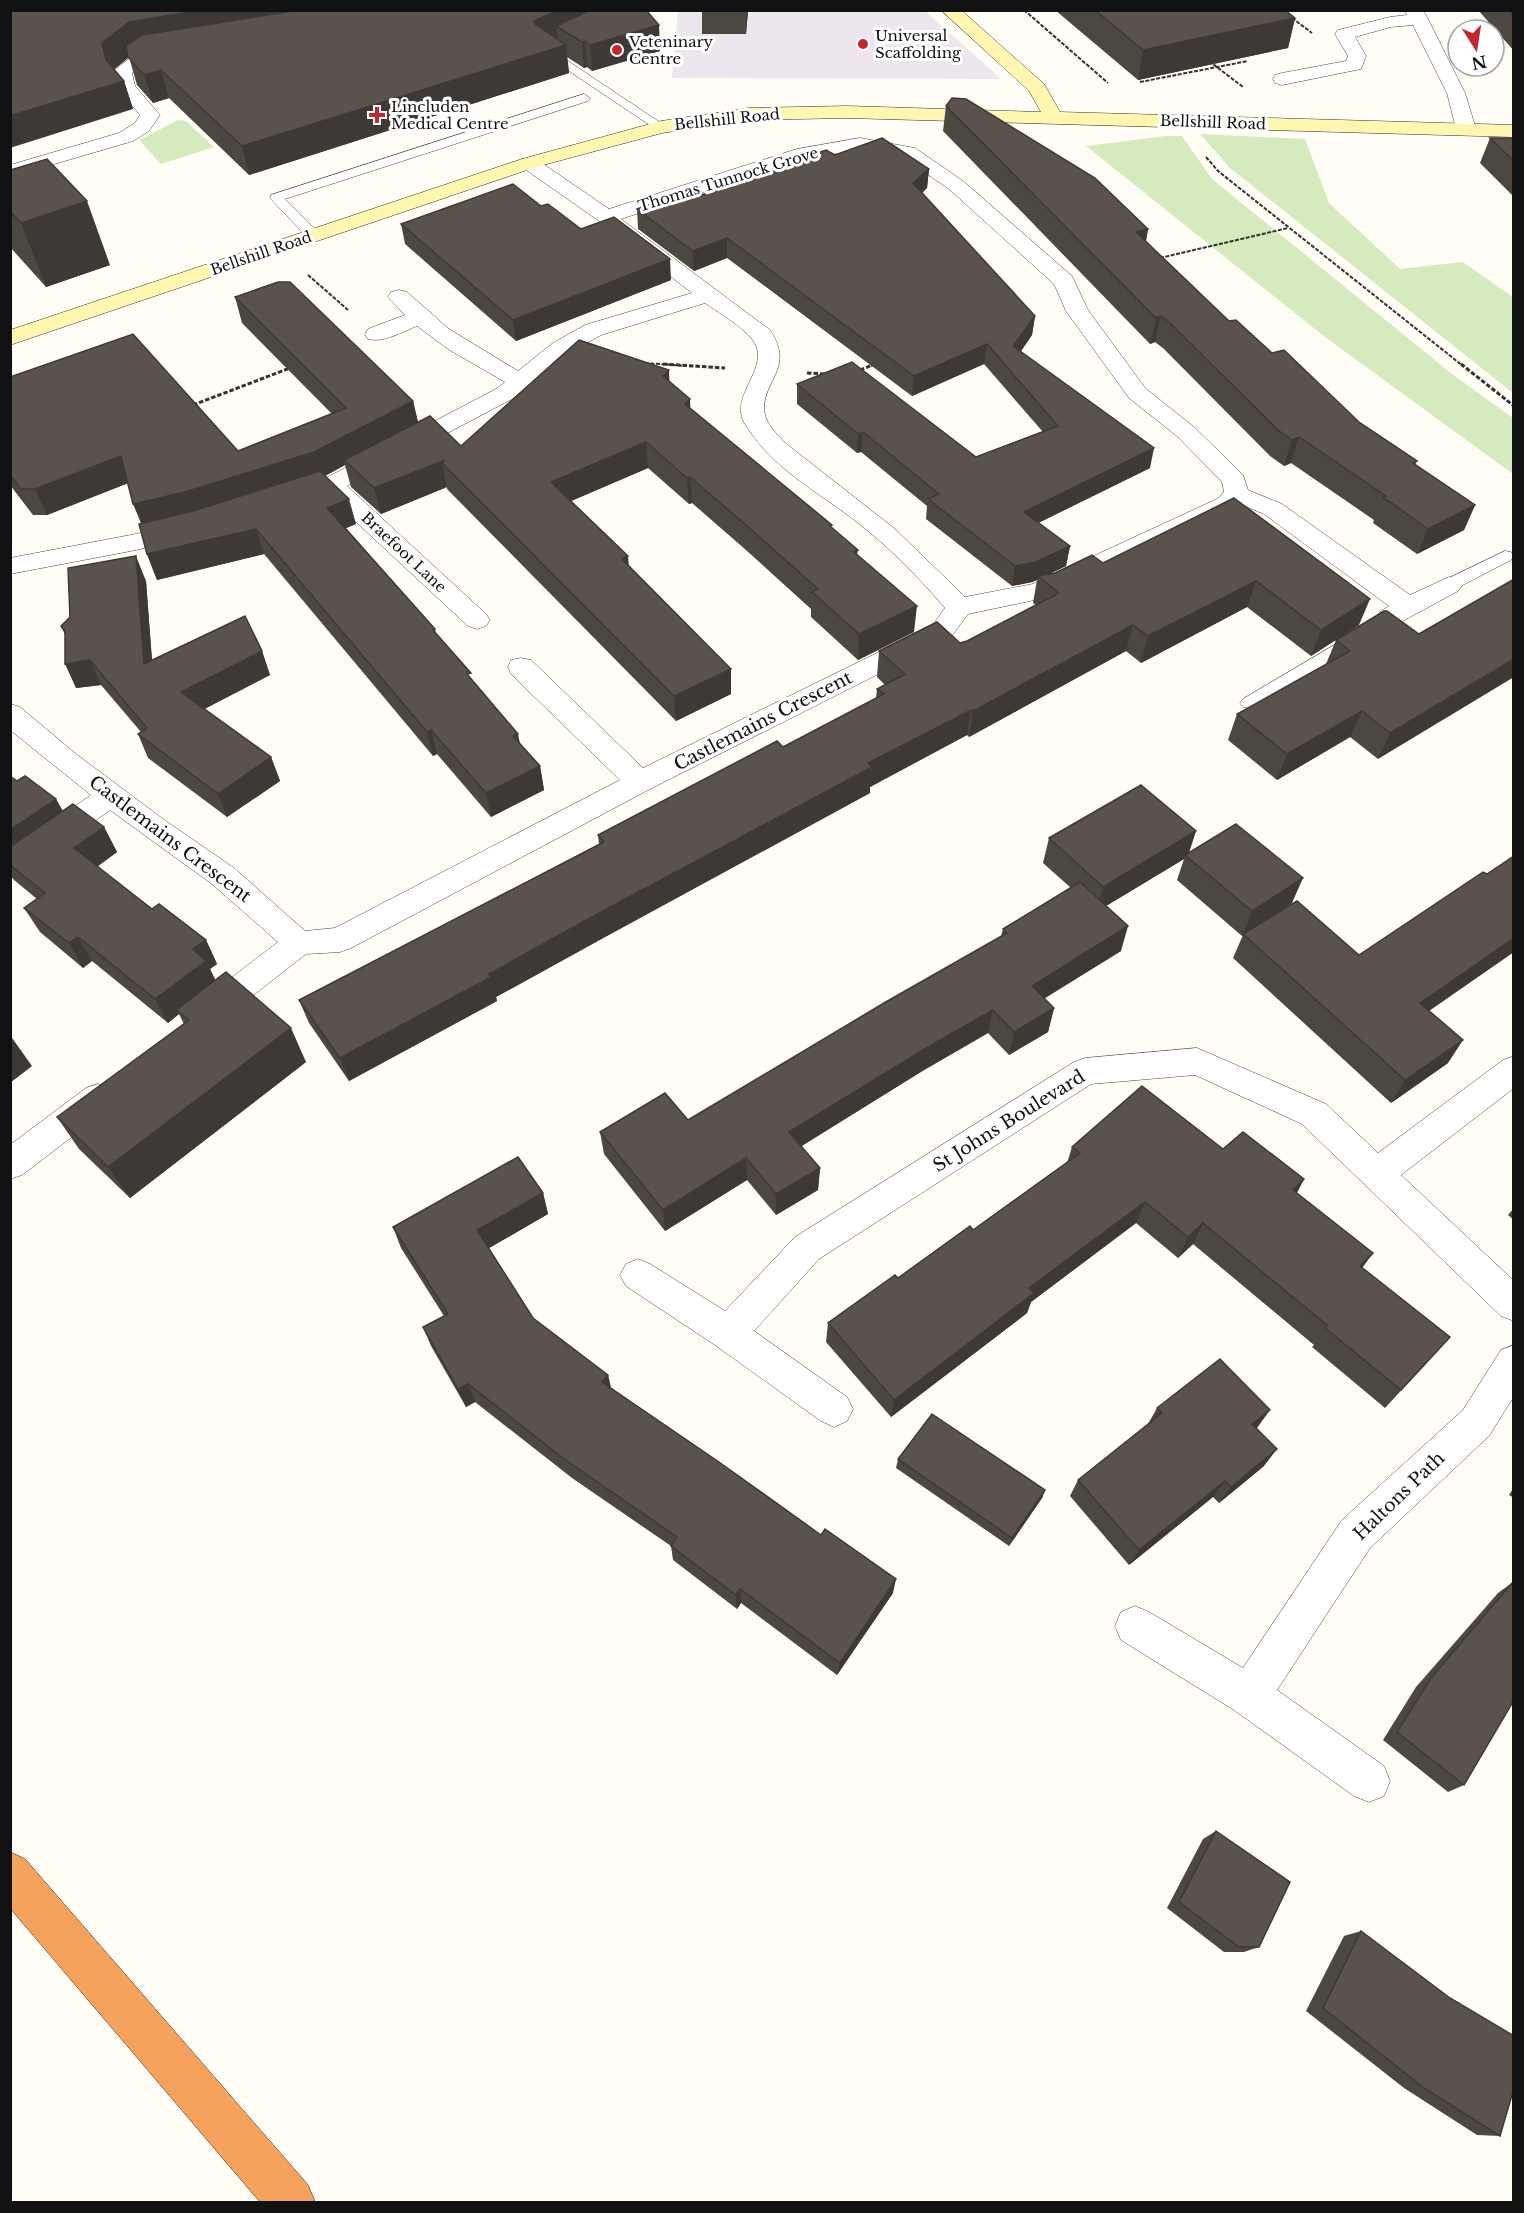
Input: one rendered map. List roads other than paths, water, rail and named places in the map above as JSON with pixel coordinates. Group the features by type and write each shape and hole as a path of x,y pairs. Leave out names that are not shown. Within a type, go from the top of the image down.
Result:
{"highway":[{"path":"10,1874 291,2202"}],"main road":[{"path":"950,10 1037,88 1054,118"},
{"name":"Bellshill Road","path":"10,338 529,163 661,127 749,114 847,112 1514,131"}],"street":[{"path":"1282,79 1354,65 1357,56 1344,34 1417,15 1456,93 1466,129"},
{"path":"10,171 126,137 142,127 150,115 126,87 122,71 145,56 188,50"},
{"name":"Thomas Tunnock Grove","path":"606,217 804,153 860,144 908,152 956,185 1064,281 1077,311 1137,393 1186,432 1234,480 1236,494"},
{"path":"529,163 606,217 762,335 769,353 766,371 754,399 755,421 779,449 862,514 928,571 959,607 1040,591 1226,504 1236,494 1273,509 1408,607"},
{"path":"267,506 331,485 504,394 561,348 593,330 707,295"},
{"path":"399,297 419,318 469,354 520,381"},
{"path":"376,334 419,318"},
{"name":"Braefoot Lane","path":"331,485 477,620"},
{"path":"10,566 135,542 212,522"},
{"path":"1369,630 1449,585"},
{"name":"Castlemains Crescent","path":"10,714 66,761 153,827 223,876 299,943 340,940 640,782 941,632 959,607"},
{"path":"521,667 640,782"},
{"path":"10,867 112,794"},
{"path":"187,1029 299,943"},
{"name":"St Johns Boulevard","path":"728,1333 807,1248 1084,1071 1197,1061 1314,1114 1514,1305"},
{"path":"1376,1174 1514,1069"},
{"path":"10,1165 122,1079"},
{"path":"638,1275 728,1333 834,1409"},
{"name":"Haltons Path","path":"1248,1695 1356,1534 1476,1423 1514,1362"},
{"path":"1136,1626 1248,1695 1369,1781"}],"lane":[{"path":"554,46 544,50 661,127"},
{"path":"313,235 276,198 584,98"},
{"path":"1449,585 1505,556"},
{"path":"1249,703 1369,630"}],"place":[{"name":"Universal Scaffolding","path":"863,44"},
{"name":"Veteninary Centre","path":"617,50"},
{"name":"Lincluden Medical Centre","path":"377,115"}]}
